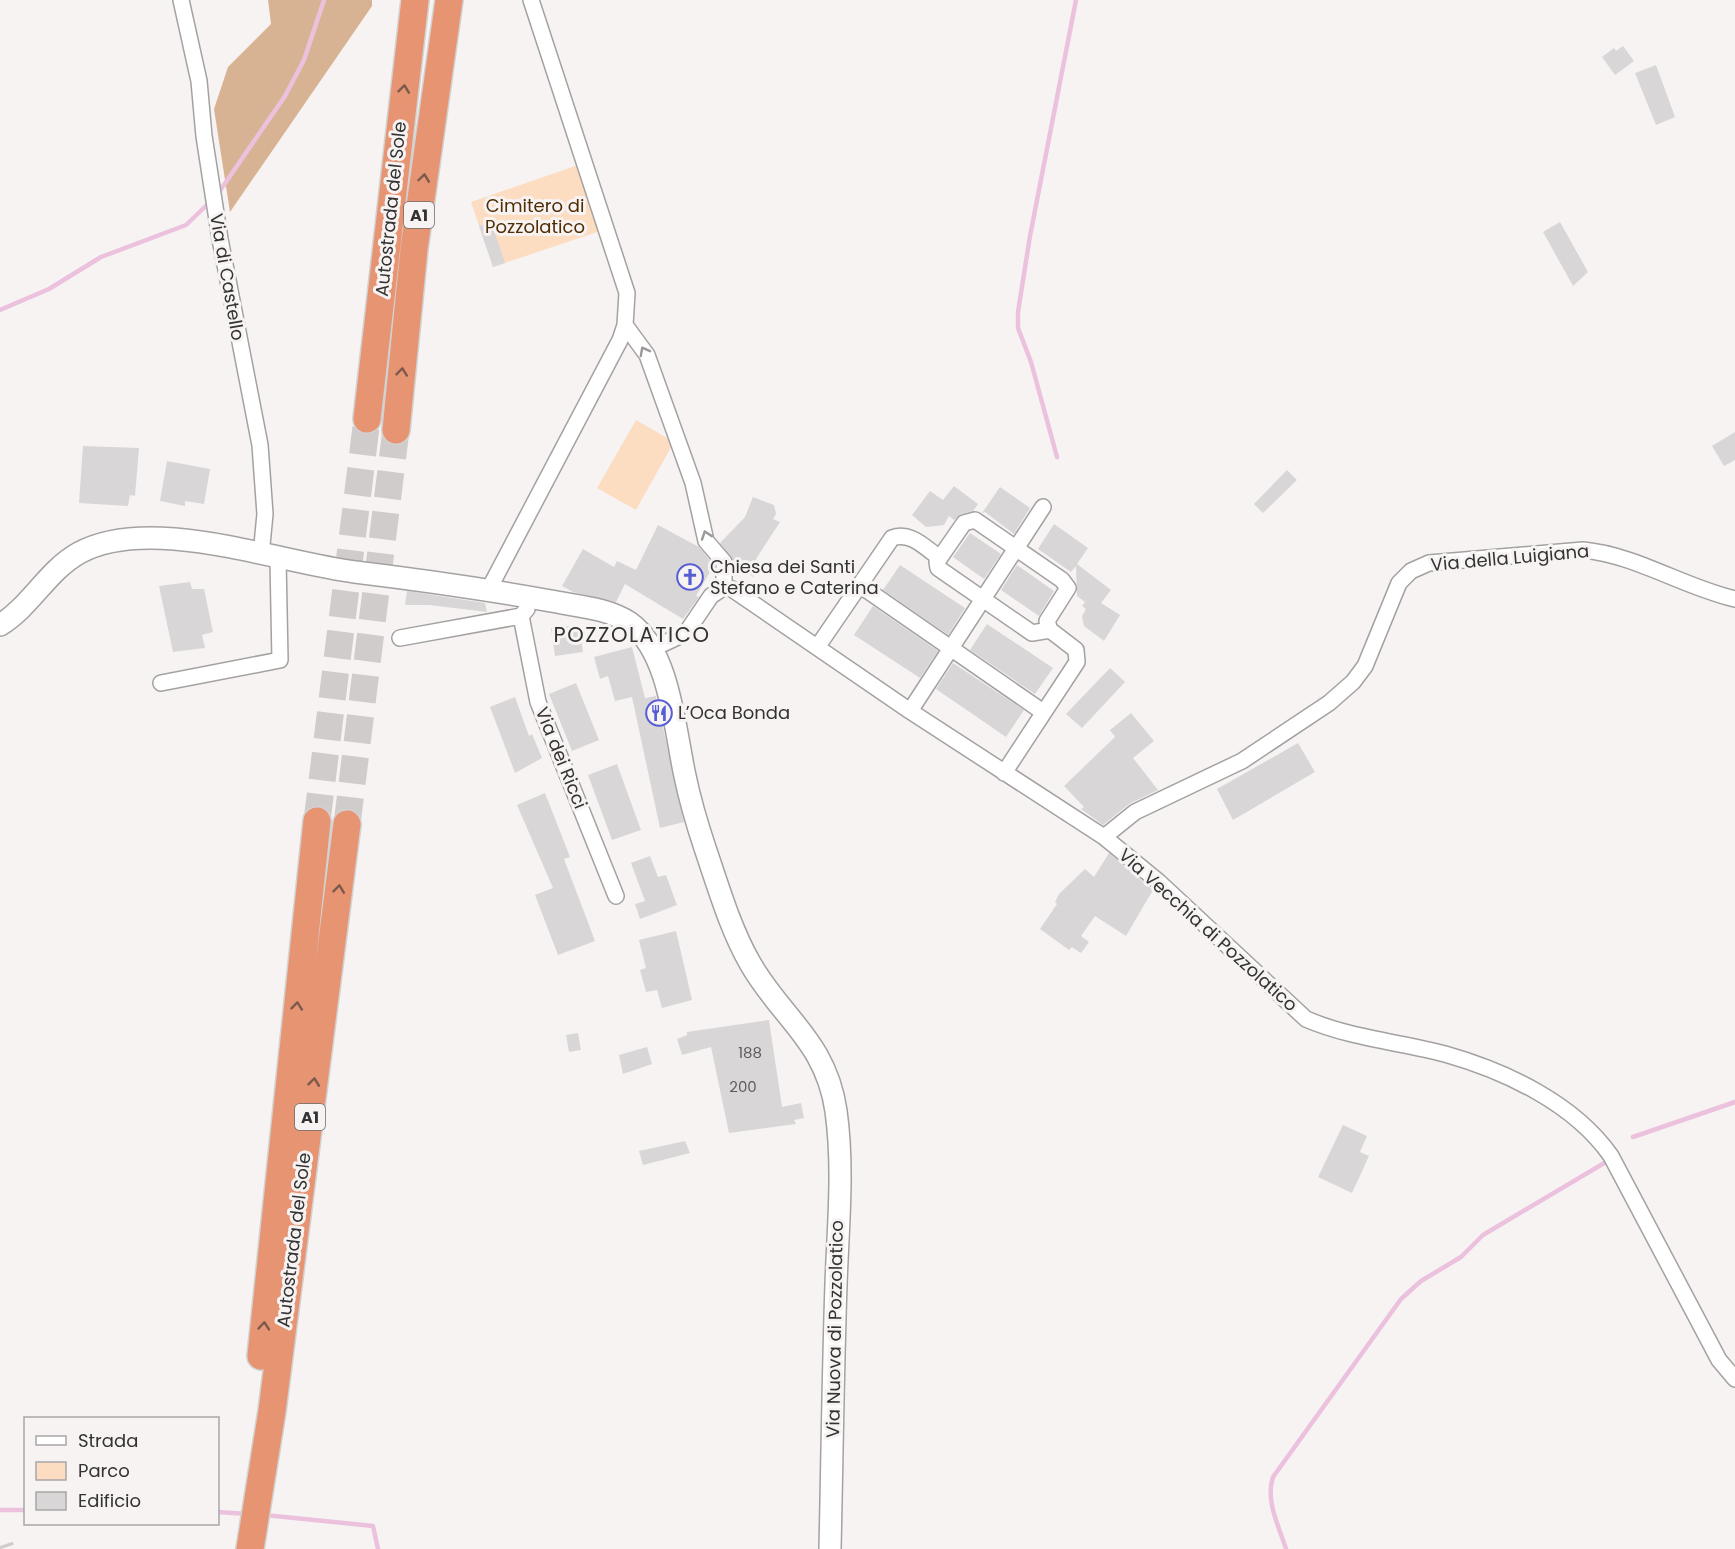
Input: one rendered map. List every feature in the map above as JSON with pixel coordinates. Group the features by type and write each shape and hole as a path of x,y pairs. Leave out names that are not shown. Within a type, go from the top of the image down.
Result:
{"highway":[{"name":"Autostrada del Sole","path":"368,419 415,0"},
{"name":"Autostrada del Sole","path":"396,430 414,249 449,0"},
{"name":"Autostrada del Sole","path":"248,1549 274,1213 317,821"},
{"name":"Autostrada del Sole","path":"248,1549 272,1411 347,824"}],"main road":[{"name":"Via Nuova di Pozzolatico","path":"0,625 24,606 73,556 102,543 129,538 165,538 308,565 489,589 525,606 616,616 630,623 652,649 668,692 695,815 740,943 759,977 811,1043 826,1073 836,1109 840,1173 830,1549"}],"street":[{"name":"Via di Castello","path":"161,683 280,660 269,557 264,479 220,239 204,136 199,81 181,0"},
{"path":"489,589 611,358 625,325 627,292 531,0"},
{"path":"625,325 647,355 693,483 706,541 724,562 724,587 711,596 686,633 652,649"},
{"path":"910,711 1043,507"},
{"path":"1004,773 1077,662 1077,650 1050,630 1047,621 1068,588 1062,580 975,520 963,523 937,562 938,568 1032,633 1050,630"},
{"path":"818,646 892,538 911,537 940,558"},
{"name":"Via della Luigiana","path":"1104,837 1135,813 1242,760 1329,703 1353,682 1365,666 1399,583 1411,570 1429,563 1583,550 1608,552 1707,592 1735,599"},
{"path":"861,586 1043,712"},
{"name":"Via Vecchia di Pozzolatico","path":"724,587 739,593 910,711 1104,837 1159,882 1306,1019 1326,1028 1445,1054 1491,1069 1555,1102 1585,1127 1611,1156 1719,1360 1735,1379"},
{"path":"400,638 525,606"},
{"name":"Via dei Ricci","path":"525,606 538,702 616,896"}],"green space":[{"name":"Cimitero di Pozzolatico","path":"578,165 600,231 493,267 471,202"},
{"path":"636,420 674,442 636,510 597,488"}],"shaded area":[{"path":"268,0 372,0 372,6 230,212 214,109 228,67 271,24"}],"building":[{"path":"1623,46 1634,61 1615,75 1602,57 1614,48 1616,51"},
{"path":"1656,65 1675,117 1656,125 1635,73"},
{"path":"491,222 505,263 493,267 479,226"},
{"path":"1560,222 1588,272 1573,286 1543,232"},
{"path":"1735,432 1735,460 1724,466 1712,446"},
{"path":"83,446 139,448 135,496 130,495 128,506 79,503"},
{"path":"167,461 210,469 204,504 185,501 185,506 160,501"},
{"path":"1287,470 1297,480 1263,513 1254,504"},
{"path":"954,486 978,504 973,511 961,514 954,520 949,516 944,525 926,527 912,515 930,491 943,500"},
{"path":"1000,487 1030,508 1014,534 985,512 982,513"},
{"path":"753,497 774,505 776,514 773,519 780,522 756,559 762,565 753,577 733,561 720,543 745,517"},
{"path":"1054,524 1088,548 1077,564 1111,590 1101,603 1120,615 1104,641 1084,626 1082,616 1086,609 1082,606 1085,602 1077,596 1076,566 1071,572 1038,549"},
{"path":"658,525 699,547 714,565 696,596 699,597 683,619 625,584 616,602 573,592 562,586 583,549 614,567 617,561 636,570"},
{"path":"970,533 1001,554 984,579 953,557"},
{"path":"900,565 965,608 948,635 883,590"},
{"path":"1017,565 1054,591 1039,616 1001,590"},
{"path":"190,582 192,589 204,589 213,632 202,635 205,648 173,652 159,586"},
{"path":"407,591 485,603 487,612 429,605 405,605"},
{"path":"873,606 938,651 920,678 854,635"},
{"path":"987,624 1053,668 1035,694 970,650"},
{"path":"579,625 583,652 555,656 551,628"},
{"path":"632,647 645,698 656,696 684,822 660,828 632,697 615,701 608,676 600,679 594,657"},
{"path":"953,663 1024,710 1006,737 936,689"},
{"path":"1110,668 1125,682 1082,728 1066,714"},
{"path":"576,683 599,740 572,751 549,694"},
{"path":"515,697 529,736 532,734 542,758 515,773 490,707"},
{"path":"1131,713 1154,741 1133,758 1158,790 1129,804 1103,825 1081,809 1084,807 1064,786 1115,737 1110,730"},
{"path":"1298,743 1315,772 1233,820 1217,789"},
{"path":"617,764 641,830 612,840 588,775"},
{"path":"545,793 570,857 564,859 595,941 558,955 535,895 553,888 517,805"},
{"path":"1109,853 1153,890 1126,936 1095,916 1081,936 1089,942 1081,953 1072,947 1069,950 1040,929 1057,904 1055,902 1059,894 1085,869 1094,877"},
{"path":"650,856 658,877 666,875 677,905 640,919 635,904 645,901 631,863"},
{"path":"676,931 692,1000 662,1008 657,990 646,992 640,970 646,968 639,940"},
{"path":"769,1020 782,1107 801,1103 804,1118 794,1120 796,1124 729,1133 711,1047 682,1055 677,1039 687,1035 687,1032"},
{"path":"578,1033 581,1050 569,1052 566,1035"},
{"path":"647,1047 652,1064 623,1074 619,1055"},
{"path":"1343,1125 1367,1136 1360,1152 1369,1156 1352,1193 1318,1177"},
{"path":"685,1141 690,1153 643,1165 639,1151"}],"waterway":[{"path":"217,195 285,96 304,60 324,0"},
{"path":"1057,457 1031,362 1018,328 1018,312 1030,236 1076,0"},
{"path":"0,310 49,289 101,257 186,225 211,201"},
{"path":"1633,1137 1735,1102"},
{"path":"1286,1549 1272,1504 1273,1477 1401,1299 1421,1281 1461,1257 1483,1235 1606,1162"},
{"path":"0,1510 24,1510"},
{"path":"219,1512 248,1514"},
{"path":"265,1515 373,1526 378,1549"}],"tunnel":[{"path":"317,821 367,419"},
{"path":"347,824 396,430"}],"place":[{"name":"Chiesa dei Santi Stefano e Caterina","path":"690,577"},
{"name":"L’Oca Bonda","path":"659,713"}],"district":[{"name":"POZZOLATICO","path":"632,635"}]}
